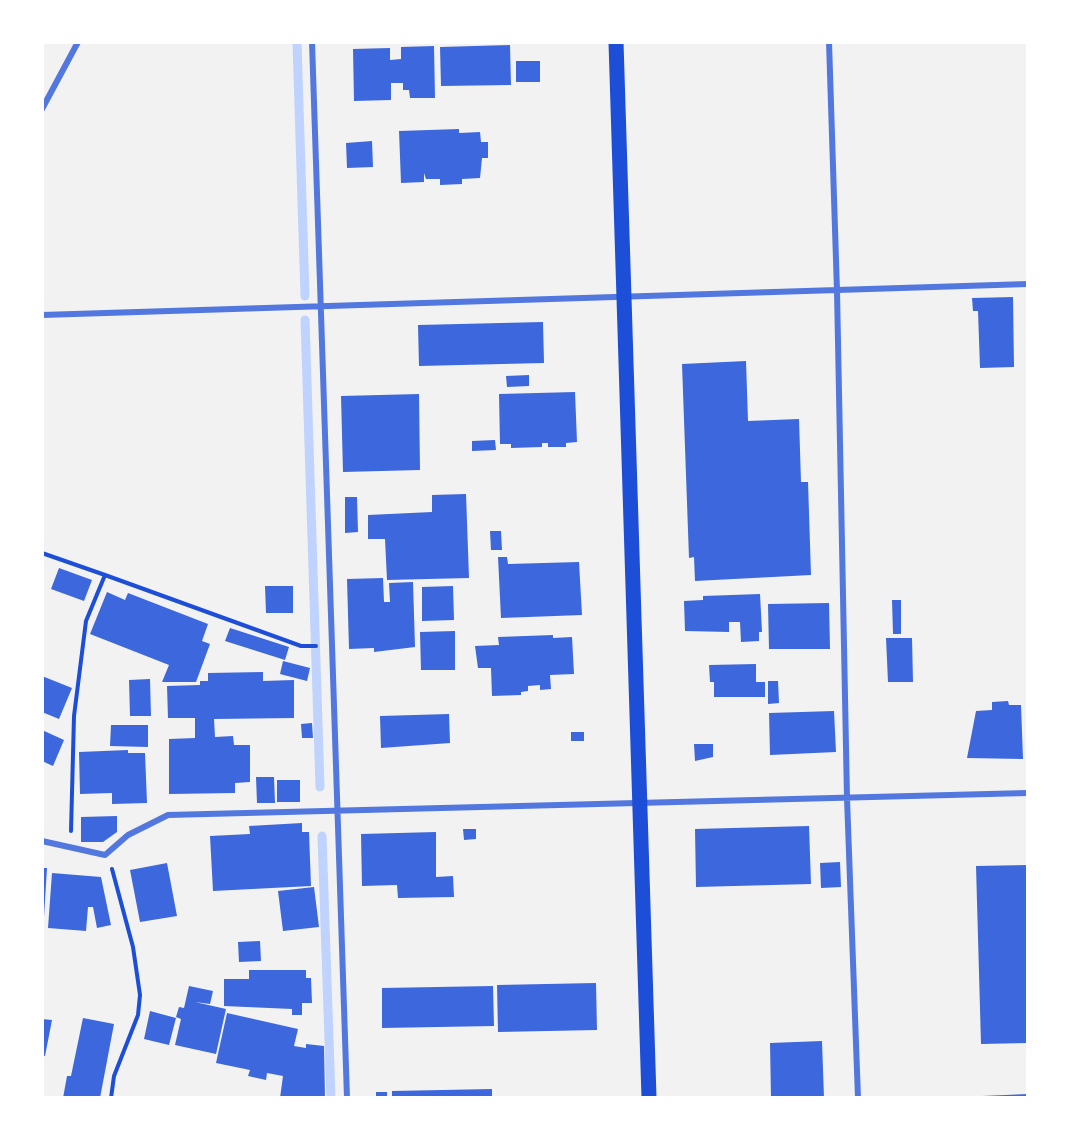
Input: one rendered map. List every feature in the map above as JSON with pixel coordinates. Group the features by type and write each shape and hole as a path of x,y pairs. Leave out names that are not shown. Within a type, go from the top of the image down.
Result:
{"main road":[{"path":"616,42 649,1098"}],"street":[{"path":"42,109 78,42"},
{"path":"312,42 347,1098"},
{"path":"829,42 837,291 847,798 858,1098"},
{"path":"42,315 1028,284"},
{"path":"42,841 105,855 128,835 168,815 1028,793"}],"path":[{"path":"42,553 301,646 309,646"},
{"path":"71,848 74,716 86,621 105,575"},
{"path":"105,855 113,871 133,947 140,995 138,1015 114,1076 111,1098"}],"building":[{"path":"510,45 511,85 441,86 440,47"},
{"path":"434,46 435,98 410,98 409,90 403,90 403,83 391,83 391,100 354,101 353,49 390,48 390,60 401,59 401,47"},
{"path":"516,61 540,61 540,82 516,82"},
{"path":"459,129 459,133 480,132 481,142 488,142 488,158 482,158 480,178 462,179 462,184 440,185 440,179 426,179 424,173 424,182 401,183 399,131"},
{"path":"372,141 373,167 347,168 346,143"},
{"path":"1013,297 1014,367 980,368 978,311 973,311 972,298"},
{"path":"543,322 544,363 419,366 418,325"},
{"path":"746,361 748,421 799,419 801,482 808,482 811,575 695,581 694,557 689,558 682,364"},
{"path":"529,375 529,386 507,387 506,376"},
{"path":"575,392 577,442 566,443 566,447 548,447 548,443 542,443 542,447 511,448 511,444 500,444 499,394"},
{"path":"419,394 420,470 343,472 341,396"},
{"path":"495,440 496,450 472,451 472,441"},
{"path":"466,494 469,578 387,580 385,539 368,539 368,515 432,512 432,495"},
{"path":"345,497 357,497 358,532 345,533"},
{"path":"490,531 501,531 502,550 491,550"},
{"path":"498,557 507,557 508,564 579,562 582,615 501,618"},
{"path":"59,568 92,580 84,601 51,589"},
{"path":"383,578 384,602 390,602 389,583 413,582 415,647 374,652 374,648 349,649 347,579"},
{"path":"265,586 293,586 293,613 266,613"},
{"path":"453,586 454,620 422,621 422,587"},
{"path":"107,592 125,600 128,593 208,624 202,641 210,644 196,682 162,682 169,665 90,634"},
{"path":"760,594 762,632 759,632 759,641 741,642 740,622 729,622 729,632 685,631 684,601 703,600 703,596"},
{"path":"892,600 901,600 901,634 893,634"},
{"path":"829,603 830,649 769,649 768,604"},
{"path":"230,628 289,647 285,660 225,641"},
{"path":"455,631 455,670 421,670 420,632"},
{"path":"553,635 553,638 572,637 574,674 550,675 551,689 540,690 540,685 528,686 528,691 521,692 521,695 492,696 491,668 478,668 475,646 499,645 498,637"},
{"path":"886,638 912,638 913,682 888,682"},
{"path":"283,661 310,668 307,681 280,674"},
{"path":"756,664 756,682 765,682 765,697 714,697 714,682 710,682 709,665"},
{"path":"263,672 263,681 294,680 294,718 214,719 215,737 233,736 234,745 250,745 250,782 235,783 235,793 169,794 169,739 195,738 195,718 168,718 167,686 200,685 200,681 208,681 208,673"},
{"path":"42,676 72,688 59,719 42,712"},
{"path":"150,679 151,716 130,716 129,680"},
{"path":"768,681 778,681 779,703 768,704"},
{"path":"1008,701 1009,705 1021,705 1023,759 967,758 976,711 992,710 992,702"},
{"path":"834,711 836,752 770,755 769,713"},
{"path":"449,714 450,743 381,748 380,716"},
{"path":"312,723 313,738 302,738 301,724"},
{"path":"111,725 148,725 148,747 110,746"},
{"path":"42,730 64,740 53,766 42,761"},
{"path":"571,732 584,732 584,741 571,741"},
{"path":"694,744 713,744 713,757 695,761"},
{"path":"128,750 128,753 145,753 147,803 112,804 112,793 80,794 79,752"},
{"path":"256,777 274,777 275,803 257,803"},
{"path":"277,780 300,780 300,802 277,802"},
{"path":"117,816 117,832 103,842 81,842 81,817"},
{"path":"302,823 302,832 309,832 311,886 213,891 210,836 250,834 249,826"},
{"path":"809,826 811,884 696,887 695,829"},
{"path":"463,829 476,829 476,839 464,840"},
{"path":"436,832 436,877 453,876 454,897 398,898 397,885 362,886 361,834"},
{"path":"840,862 841,887 821,888 820,863"},
{"path":"167,863 177,916 140,922 130,870"},
{"path":"1028,865 1028,1043 981,1044 976,866"},
{"path":"42,868 47,868 44,917 42,917"},
{"path":"52,873 101,877 111,925 97,928 93,907 88,907 86,931 48,928"},
{"path":"314,887 319,927 283,931 278,891"},
{"path":"260,941 261,961 239,962 238,942"},
{"path":"249,970 306,970 306,978 311,978 312,1003 302,1003 302,1015 292,1015 292,1009 224,1006 224,979 249,979"},
{"path":"596,983 597,1030 498,1032 497,985"},
{"path":"189,986 213,991 210,1004 195,1002 226,1009 216,1054 175,1045 181,1019 176,1017 179,1007 184,1008"},
{"path":"493,986 494,1026 382,1028 382,988"},
{"path":"150,1011 176,1018 169,1045 144,1039"},
{"path":"227,1013 298,1029 294,1046 306,1048 306,1044 324,1046 325,1098 280,1098 283,1076 267,1073 266,1080 248,1076 250,1070 216,1063"},
{"path":"83,1018 114,1024 100,1098 63,1098 67,1076 71,1076"},
{"path":"42,1019 52,1020 45,1056 42,1055"},
{"path":"822,1041 824,1098 771,1098 770,1043"},
{"path":"492,1089 492,1098 392,1098 392,1091"},
{"path":"376,1092 387,1092 387,1098 376,1098"},
{"path":"1028,1094 1028,1098 982,1098 982,1096"}],"waterway":[{"path":"297,42 305,296"},
{"path":"305,320 320,787"},
{"path":"322,836 331,1098"}]}
